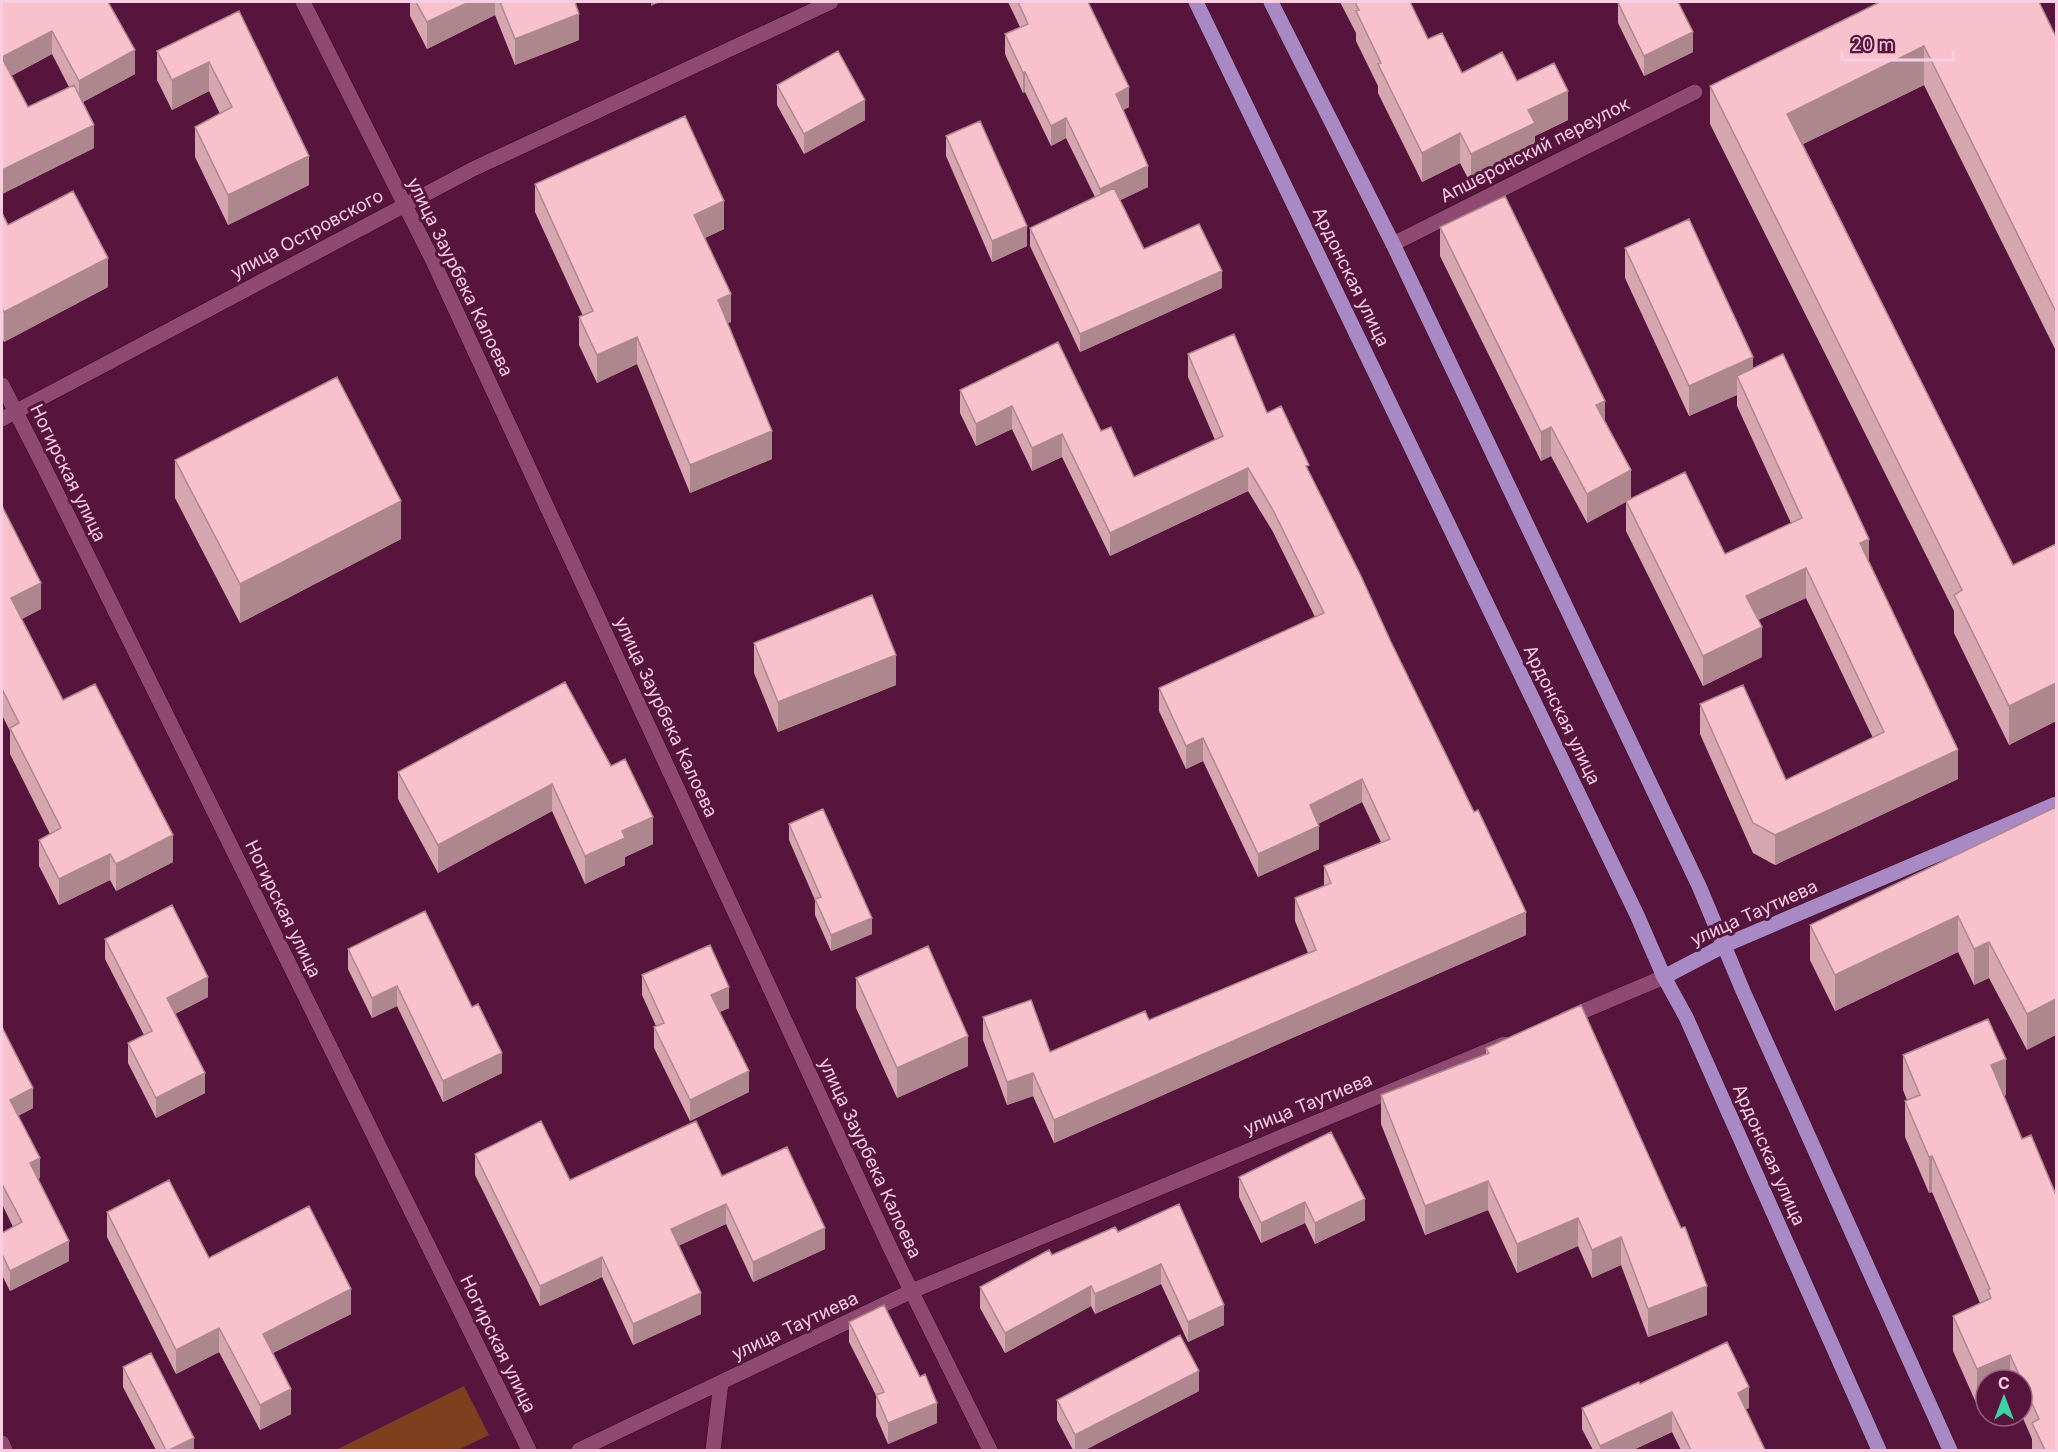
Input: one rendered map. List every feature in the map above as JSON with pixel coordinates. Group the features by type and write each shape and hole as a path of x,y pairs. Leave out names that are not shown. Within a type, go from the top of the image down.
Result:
{"main road":[{"name":"Ардонская улица","path":"1196,2 1637,915 1664,977 1686,1017 1879,1450"},
{"path":"1271,2 1393,244 1725,945 1748,1002 1950,1450"},
{"name":"улица Таутиева","path":"1664,977 1725,945 2056,804"}],"street":[{"name":"улица Заурбека Калоева","path":"303,2 443,282 888,1244 990,1450"},
{"name":"улица Островского","path":"2,418 473,169 831,2"},
{"name":"Апшеронский переулок","path":"1393,244 1695,92"},
{"name":"Ногирская улица","path":"2,385 529,1450"},
{"name":"улица Таутиева","path":"1553,1024 1664,977"},
{"name":"улица Таутиева","path":"579,1450 912,1292 1520,1038"},
{"path":"712,1450 721,1383"},
{"path":"2,1443 5,1450"}],"shaded area":[{"path":"464,1386 489,1435 458,1450 336,1450"}],"building":[{"path":"2,2 108,2 135,50 79,81 52,31 2,57"},
{"path":"416,2 469,2 427,22"},
{"path":"500,2 575,2 579,14 515,39"},
{"path":"1018,2 1088,2 1129,87 1116,94 1148,166 1100,189 1066,118 1051,126 1005,34 1028,24"},
{"path":"1355,2 1410,2 1428,39 1442,33 1462,73 1502,52 1517,81 1554,63 1568,91 1528,110 1535,123 1471,154 1460,133 1422,153 1378,64 1381,63 1356,11 1359,10"},
{"path":"1678,2 1693,32 1644,56 1618,3"},
{"path":"1880,2 2039,2 2056,37 2056,312 1924,46 1787,114 2013,565 2056,544 2056,683 2009,706 1954,595 1962,590 1710,86"},
{"path":"239,11 309,156 228,195 195,127 232,107 209,62 172,80 157,51"},
{"path":"838,51 865,100 804,134 777,85"},
{"path":"2,58 28,107 74,85 94,125 2,170"},
{"path":"685,116 724,201 694,215 731,294 718,300 772,431 690,465 637,337 597,355 579,317 593,311 535,184"},
{"path":"980,121 1027,226 992,241 946,136"},
{"path":"1114,188 1144,249 1199,224 1222,271 1080,334 1030,228"},
{"path":"73,191 108,258 4,312 2,308 2,213 8,225"},
{"path":"1505,196 1605,401 1596,405 1631,470 1587,494 1551,427 1541,432 1440,227"},
{"path":"1689,219 1753,357 1689,386 1625,248"},
{"path":"1234,334 1267,413 1281,406 1309,465 1306,466 1391,642 1474,812 1478,810 1526,912 1054,1120 1033,1073 1007,1082 983,1017 1031,1000 1050,1052 1145,1011 1149,1020 1316,950 1295,898 1331,883 1324,866 1390,839 1362,779 1310,805 1319,826 1258,854 1203,738 1186,746 1159,688 1324,613 1273,510 1248,468 1110,533 1062,434 1032,448 1012,406 976,424 960,390 1058,342 1101,431 1111,427 1134,477 1223,436 1188,354"},
{"path":"1783,354 1869,539 1860,543 1958,750 1775,835 1753,823 1700,704 1743,685 1786,780 1884,732 1806,568 1746,596 1762,627 1703,656 1626,501 1685,472 1725,554 1802,518 1737,376"},
{"path":"337,377 401,501 240,584 175,460"},
{"path":"2,506 41,583 11,598 63,700 95,684 173,835 116,864 110,854 59,879 39,840 61,828 10,728 19,723 2,689"},
{"path":"872,595 896,655 778,702 754,643"},
{"path":"565,682 611,766 625,759 653,817 622,831 625,838 585,856 552,784 438,845 398,772"},
{"path":"2056,807 2056,999 2027,1014 1989,942 1974,949 1958,916 1835,975 1810,925"},
{"path":"823,809 872,918 831,935 815,899 821,897 789,824"},
{"path":"172,905 208,977 167,998 205,1073 156,1098 128,1043 152,1031 105,939"},
{"path":"425,911 472,1007 478,1004 502,1053 443,1081 397,986 372,998 348,949"},
{"path":"710,945 729,987 711,995 749,1071 690,1100 654,1027 664,1023 642,975"},
{"path":"928,946 968,1036 897,1068 856,978"},
{"path":"1581,1005 1681,1228 1685,1227 1707,1286 1648,1309 1621,1237 1592,1250 1578,1218 1517,1244 1488,1181 1425,1206 1381,1095 1489,1053 1486,1048"},
{"path":"1988,1019 2006,1059 1991,1065 2022,1139 2031,1135 2056,1195 2056,1450 2045,1450 2034,1427 2034,1422 2039,1419 2034,1408 2034,1368 2016,1368 2010,1355 1977,1368 1953,1316 1991,1298 1988,1290 1990,1289 1932,1156 1929,1157 1905,1101 1920,1095 1903,1055"},
{"path":"2,1027 33,1088 10,1100 40,1158 30,1163 69,1241 10,1271 2,1254 2,1233 22,1222 2,1184"},
{"path":"541,1121 570,1180 696,1121 722,1176 787,1147 825,1228 753,1262 726,1204 671,1229 701,1293 633,1324 602,1257 540,1286 475,1154"},
{"path":"1331,1132 1365,1199 1315,1223 1305,1202 1261,1223 1239,1177"},
{"path":"169,1180 209,1258 309,1206 351,1289 263,1334 291,1389 260,1405 219,1328 176,1350 107,1212"},
{"path":"1179,1204 1224,1305 1188,1322 1161,1264 1095,1294 1091,1286 1005,1333 980,1287 1049,1250 1052,1255 1115,1227 1118,1232"},
{"path":"884,1305 920,1377 925,1374 937,1403 888,1423 876,1395 884,1392 849,1322"},
{"path":"1180,1335 1199,1371 1075,1435 1057,1400"},
{"path":"1727,1342 1749,1387 1738,1393 1765,1450 1691,1450 1672,1412 1600,1446 1582,1408 1639,1382 1640,1384"},
{"path":"151,1353 194,1438 169,1450 166,1450 123,1367"}]}
